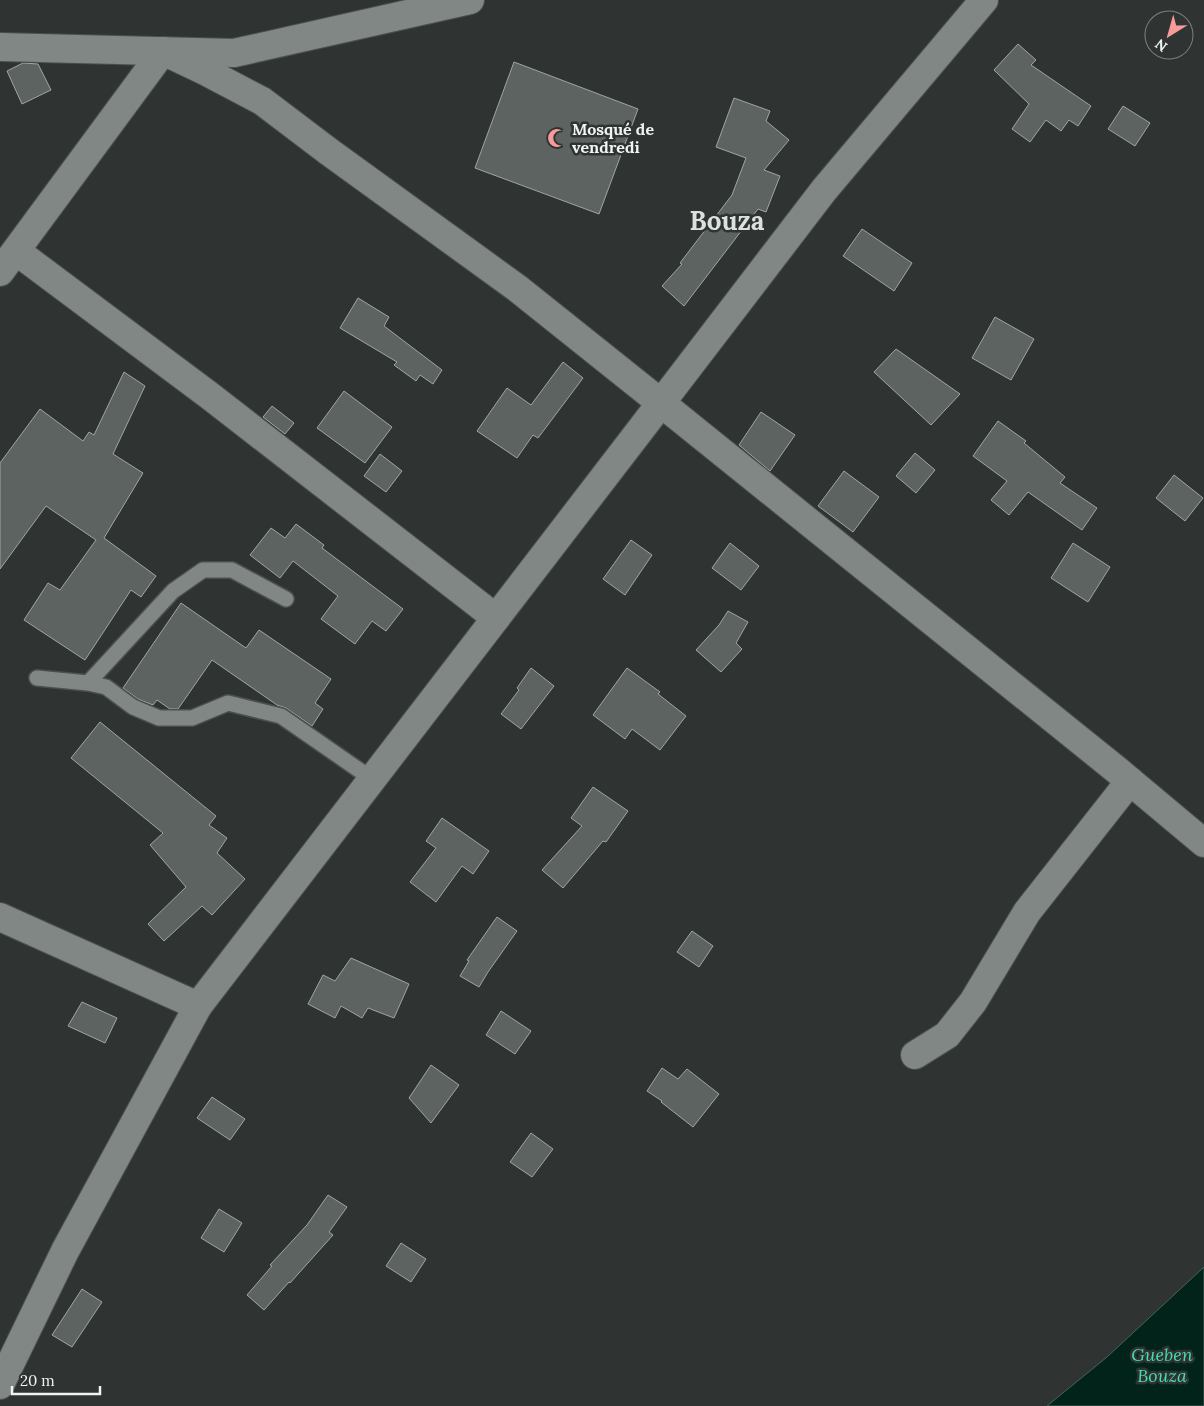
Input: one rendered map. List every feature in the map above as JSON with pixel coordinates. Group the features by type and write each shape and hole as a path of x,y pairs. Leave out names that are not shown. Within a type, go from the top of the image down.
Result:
{"street":[{"path":"0,48 234,53 470,0"},
{"path":"0,1385 65,1251 198,1006 824,190 984,0"},
{"path":"0,272 162,52"},
{"path":"162,52 205,71 262,101 517,288 1130,781 1204,843"},
{"path":"16,251 210,396 496,618"},
{"path":"915,1055 947,1035 974,1002 1027,912 1130,781"},
{"path":"0,917 198,1006"}],"lane":[{"path":"88,683 173,592 203,570 232,570 286,599"},
{"path":"37,678 88,683 106,687 133,707 159,718 192,718 228,703 281,716 372,779"}],"water":[{"name":"Gueben Bouza","path":"1204,1267 1204,1406 1047,1406 1107,1357"}],"building":[{"path":"1018,44 1036,60 1031,65 1091,106 1078,126 1069,120 1061,131 1046,120 1030,142 1012,129 1029,104 994,70"},
{"name":"Mosqué de vendredi","path":"514,62 638,109 599,214 475,168"},
{"path":"23,63 38,64 51,90 22,104 7,71"},
{"path":"734,98 770,111 766,121 789,140 764,170 780,176 766,212 758,209 684,306 662,286 682,264 680,263 732,195 746,158 716,147"},
{"path":"1123,106 1150,123 1135,146 1108,129"},
{"path":"862,229 912,263 894,291 843,256"},
{"path":"358,298 389,317 384,326 442,370 433,384 420,375 416,381 394,365 397,362 340,328"},
{"path":"995,317 1034,339 1011,380 972,358"},
{"path":"896,349 960,394 931,425 874,372"},
{"path":"563,362 583,378 538,438 533,435 517,458 477,431 507,388 531,405"},
{"path":"124,372 145,386 113,454 143,473 104,538 156,576 141,597 131,590 85,660 24,620 48,583 60,590 96,540 46,506 0,569 0,463 40,409 83,441 89,432 94,435"},
{"path":"344,391 392,427 365,463 317,428"},
{"path":"272,406 294,423 285,434 263,417"},
{"path":"761,412 795,435 770,471 739,445"},
{"path":"998,421 1026,441 1024,443 1065,477 1060,483 1097,508 1082,530 1028,492 1009,515 991,500 1007,481 973,456"},
{"path":"915,453 935,470 916,493 896,476"},
{"path":"380,454 402,471 386,492 364,476"},
{"path":"844,471 879,497 853,532 818,506"},
{"path":"1174,475 1203,498 1185,521 1156,498"},
{"path":"296,524 324,545 322,548 403,609 386,631 372,621 355,644 321,619 338,596 293,561 280,578 250,555 271,528 285,538"},
{"path":"631,540 652,555 625,595 603,579"},
{"path":"730,543 759,566 741,590 712,568"},
{"path":"1073,543 1110,567 1088,602 1051,578"},
{"path":"181,603 246,648 259,630 331,679 315,703 323,709 312,726 286,708 277,705 212,660 178,709 170,709 157,700 153,705 138,699 123,688"},
{"path":"728,611 748,622 736,643 742,649 721,672 696,650 719,625"},
{"path":"531,668 554,686 521,729 501,714 519,690 517,688"},
{"path":"627,668 660,692 658,694 686,716 660,750 632,729 625,739 593,715"},
{"path":"100,722 216,816 209,825 227,838 217,853 245,879 212,915 202,906 164,941 148,924 186,887 150,845 163,833 71,758"},
{"path":"593,787 628,811 606,842 603,841 563,888 542,870 582,826 571,818"},
{"path":"442,818 489,851 473,874 462,866 436,902 410,882 436,848 426,841"},
{"path":"497,917 517,931 479,987 460,976 469,961 467,960"},
{"path":"692,931 713,946 699,967 677,952"},
{"path":"351,958 409,984 394,1018 368,1008 362,1018 341,1006 335,1018 308,1004 323,975 335,981"},
{"path":"82,1002 117,1018 105,1043 68,1026"},
{"path":"501,1011 531,1031 515,1054 486,1035"},
{"path":"431,1065 459,1085 431,1123 409,1098"},
{"path":"662,1068 678,1079 687,1069 719,1094 693,1127 647,1091"},
{"path":"212,1097 245,1119 230,1140 197,1118"},
{"path":"531,1133 553,1149 532,1177 510,1162"},
{"path":"328,1195 347,1207 329,1232 333,1235 264,1310 247,1295 272,1266 270,1265 307,1225"},
{"path":"219,1209 242,1223 224,1252 201,1238"},
{"path":"401,1243 426,1259 411,1282 386,1266"},
{"path":"82,1289 102,1302 72,1347 52,1335"}],"place":[{"name":"Mosqué de vendredi","path":"557,138"}],"district":[{"name":"Bouza","path":"727,220"}]}
